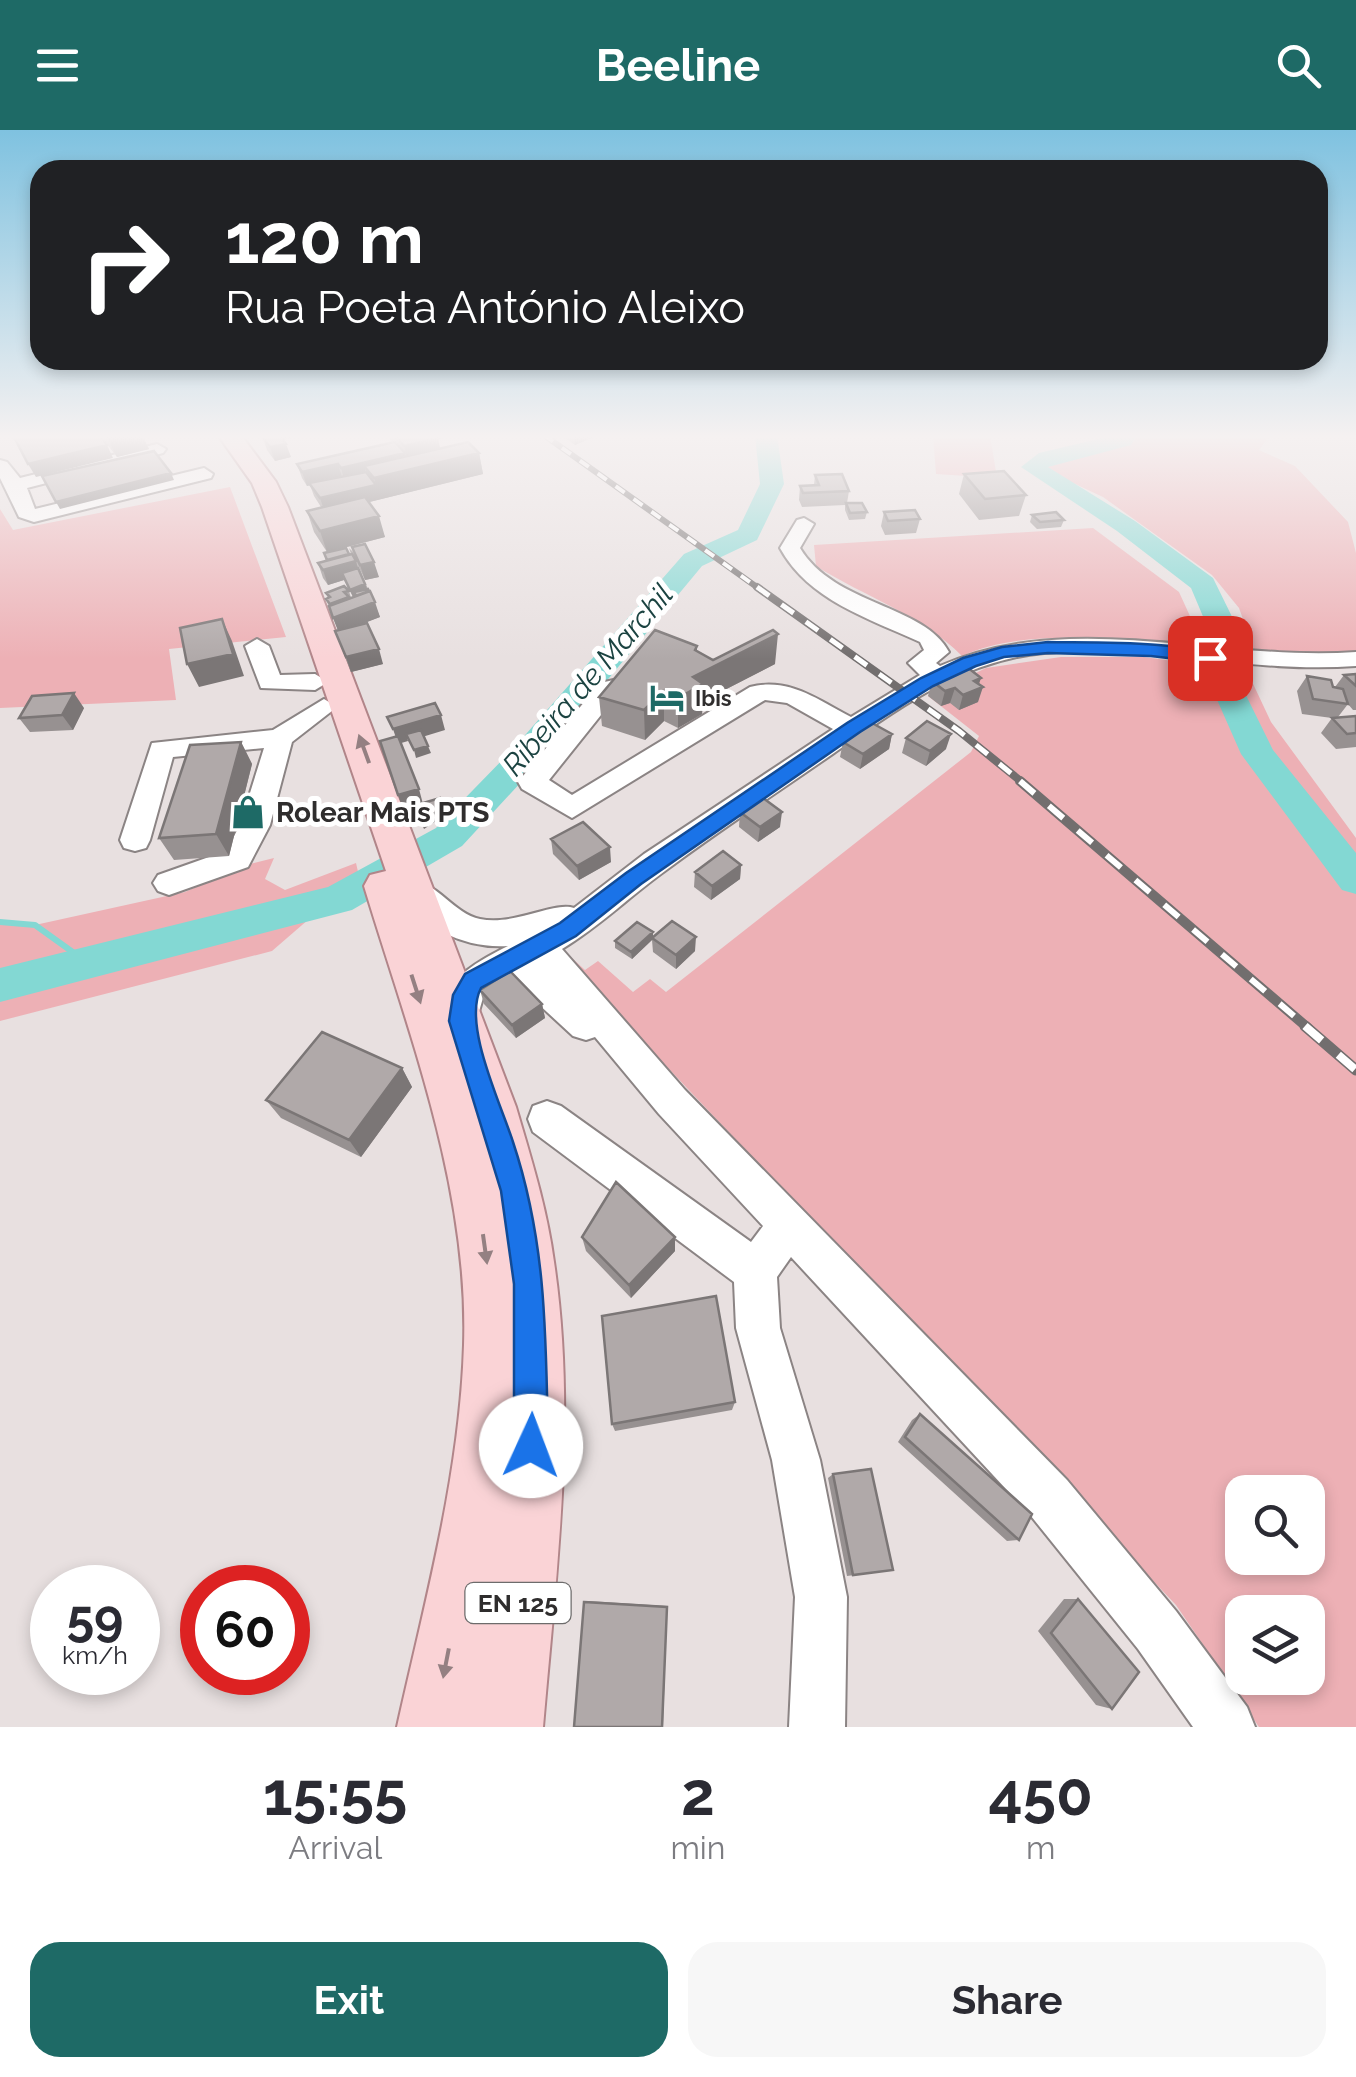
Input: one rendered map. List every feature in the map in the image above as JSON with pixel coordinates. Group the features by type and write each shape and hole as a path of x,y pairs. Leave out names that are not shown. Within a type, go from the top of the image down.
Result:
{"main road":[{"path":"257,510 319,695 384,845"},
{"path":"277,510 400,892 475,1192 492,1293 490,1402 485,1440 434,1727"},
{"name":"EN 125","path":"400,892 461,1021 515,1191 530,1284 530,1479 506,1727"}],"street":[{"path":"25,510 26,513 47,514 65,510"},
{"path":"45,510 47,514"},
{"path":"804,524 790,548 795,562 822,584 930,638 937,652 920,663 939,676"},
{"path":"169,883 237,859 255,825 280,738 319,695 270,683 257,646"},
{"path":"461,1021 465,995 473,981 526,954 853,728 939,676 1002,652 1048,648 1151,650 1285,664 1356,659"},
{"path":"648,663 626,686 609,688 532,782 572,808 759,693 776,690 792,693 853,728"},
{"path":"135,840 162,749 280,738"},
{"path":"400,892 452,926 494,934 555,922 634,878"},
{"path":"526,954 790,1224 1049,1498 1158,1630 1227,1727"},
{"path":"547,1119 755,1271"},
{"path":"790,1224 755,1271 758,1328 796,1460 821,1597 817,1727"}],"shaded area":[{"path":"0,510 13,530 116,510 238,510 286,637 169,649 176,700 0,708"},
{"path":"1121,510 1336,510 1348,522 1356,553 1356,653 1249,655 1249,636 1239,608 1212,575"},
{"path":"1093,528 1179,592 1205,649 1050,638 989,646 962,656 929,629 816,566 814,545"},
{"path":"1061,657 1144,657 1247,671 1271,722 1356,838 1356,1727 1259,1727 1237,1695 1325,1695 1325,1595 1225,1595 1225,1677 1176,1605 564,958 562,949 585,970 598,961 633,992 650,979 666,992 971,752 979,736 928,696 986,668"},
{"path":"274,858 265,879 285,890 356,863 364,898 309,919 272,951 0,1021 0,922 35,925 185,892 246,865"}],"building":[{"path":"374,510 379,516 320,531 307,511"},
{"path":"915,510 920,519 888,521 884,512"},
{"path":"1056,512 1064,520 1040,522 1032,515"},
{"path":"365,544 374,562 360,565 352,547"},
{"path":"346,548 349,554 327,560 324,553"},
{"path":"352,554 356,561 323,570 318,563"},
{"path":"358,568 365,584 350,590 342,573"},
{"path":"344,586 349,597 330,604 326,593"},
{"path":"370,591 375,602 333,618 329,606"},
{"path":"222,619 233,654 187,664 180,628"},
{"path":"367,623 379,649 346,657 335,631"},
{"path":"655,630 697,646 695,650 713,660 773,630 778,634 693,677 703,684 678,698 664,691 644,710 599,697"},
{"path":"967,667 981,678 974,681 983,687 963,695 955,688 945,691 932,681"},
{"path":"1356,674 1356,686 1344,675"},
{"path":"1307,676 1331,680 1333,687 1343,689 1348,704 1313,699"},
{"path":"74,693 62,715 19,718 32,696"},
{"path":"435,703 441,715 393,729 387,717"},
{"path":"1356,716 1356,733 1347,734 1332,718"},
{"path":"927,721 951,734 930,751 906,738"},
{"path":"872,723 892,734 863,754 843,742"},
{"path":"421,730 428,746 414,750 406,734"},
{"path":"398,736 419,789 398,795 380,741"},
{"path":"241,742 216,834 159,838 190,745"},
{"path":"440,798 444,807 421,822 416,805"},
{"path":"763,798 782,812 760,827 740,812"},
{"path":"583,822 610,847 577,866 551,839"},
{"path":"723,851 741,865 712,886 695,872"},
{"path":"672,921 696,937 676,955 652,938"},
{"path":"637,922 653,932 631,952 615,941"},
{"path":"510,971 542,1004 512,1025 480,990"},
{"path":"322,1032 402,1068 349,1140 266,1100"},
{"path":"616,1182 675,1237 629,1285 582,1237"},
{"path":"716,1296 735,1402 612,1424 602,1316"},
{"path":"920,1414 1032,1514 1019,1540 905,1437"},
{"path":"871,1469 893,1570 853,1575 833,1474"},
{"path":"1078,1599 1139,1672 1112,1709 1051,1633"},
{"path":"584,1602 667,1607 662,1727 574,1727"}],"waterway":[{"name":"Ribeira de Marchil","path":"0,985 338,899 449,837 524,758 693,560 748,535 760,510"},
{"path":"1100,510 1203,584 1225,633 1222,677 1258,754 1356,880"},
{"path":"0,922 35,925 88,963"}],"railway":[{"path":"648,510 761,590"},
{"path":"757,587 959,731 1023,783"},
{"path":"1020,781 1308,1028"},
{"path":"1305,1026 1356,1070"}],"place":[{"name":"Ibis","path":"667,698"},
{"name":"Rolear Mais PTS","path":"248,812"}],"route":[{"path":"531,1446 530,1284 515,1191 492,1107 461,1021 465,995 473,981 568,930 634,878 853,728 927,682 970,662 1002,652 1048,648 1151,650 1210,658"}]}
